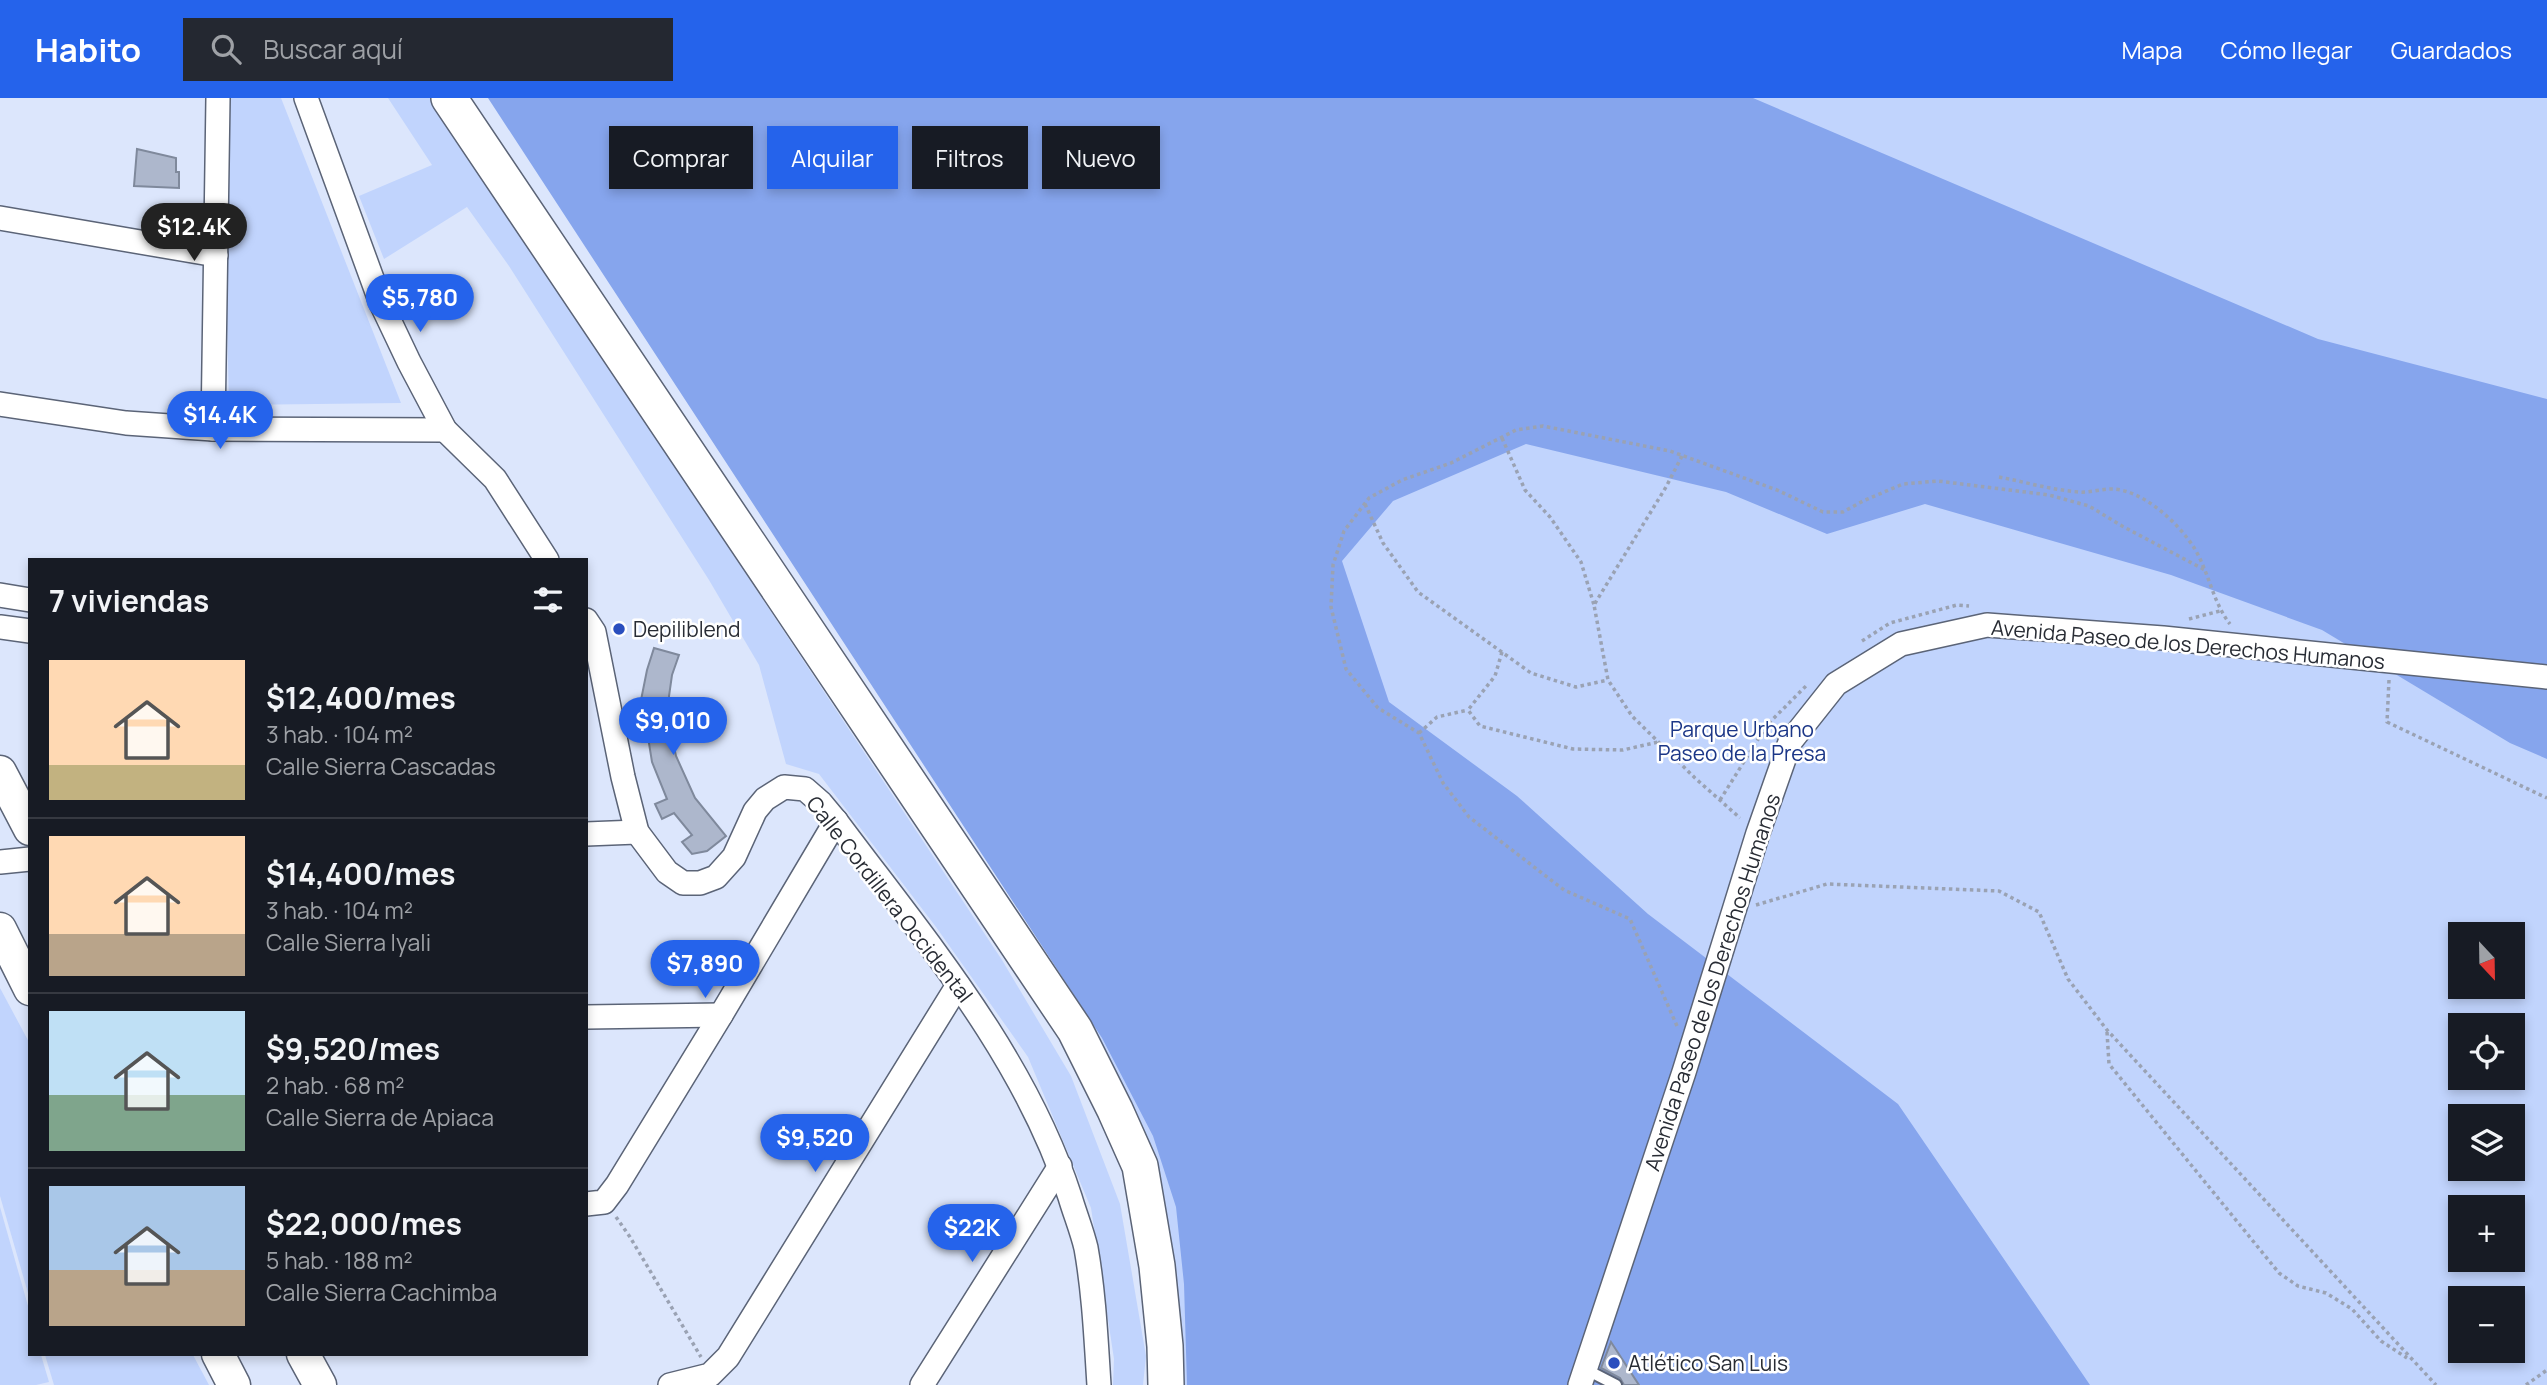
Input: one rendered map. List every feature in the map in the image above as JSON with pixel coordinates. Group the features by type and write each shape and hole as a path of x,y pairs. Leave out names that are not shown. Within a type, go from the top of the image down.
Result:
{"main road":[{"path":"449,98 1075,1030 1140,1166 1157,1266 1166,1346 1166,1385"},
{"path":"0,772 28,825"},
{"path":"0,929 28,985"},
{"path":"219,1356 234,1385"},
{"path":"304,1356 320,1385"}],"street":[{"path":"213,429 218,98"},
{"path":"306,98 381,303 445,430 495,480 546,558"},
{"path":"0,218 216,255"},
{"path":"0,404 126,423 213,429 445,430"},
{"path":"0,595 28,600"},
{"name":"Avenida Paseo de los Derechos Humanos","path":"1583,1377 1690,1054 1758,833 1790,742 1836,684 1901,644 1987,625 2249,647 2547,677"},
{"path":"0,627 28,631"},
{"name":"Calle Cordillera Occidental","path":"589,629 637,832 667,872 682,883 700,883 716,877 734,857 755,811 765,799 784,787 805,789 836,821 985,1023 1024,1090 1060,1166 1085,1246 1096,1331 1099,1385"},
{"path":"595,1203 617,1185 836,821"},
{"path":"588,834 637,832"},
{"path":"0,862 28,859"},
{"path":"670,1385 710,1375 728,1357 958,985"},
{"path":"588,1017 721,1015"},
{"path":"922,1385 1060,1166"}],"lane":[{"path":"1583,1377 1616,1385"}],"path":[{"path":"1690,1054 1630,919 1564,890 1469,817 1443,783 1419,733 1378,708 1346,669 1331,607 1333,565 1344,531 1369,498 1402,480 1451,463 1516,430 1543,426 1670,451 1777,490 1824,512 1843,512 1903,484 1938,481 2049,495 2089,506 2206,570"},
{"path":"1502,437 1525,490 1550,517 1581,562 1594,605 1608,680 1632,716 1695,778 1758,833"},
{"path":"1594,605 1682,456"},
{"path":"1999,477 2080,492 2113,489 2138,496 2171,520 2192,545 2206,570 2220,611 2249,647"},
{"path":"1364,504 1383,543 1419,592 1531,673 1576,687 1608,680"},
{"path":"1419,733 1437,717 1468,710 1495,676 1502,652"},
{"path":"2389,661 2387,722 2547,798"},
{"path":"1468,710 1480,726 1573,749 1623,750 1658,742"},
{"path":"1734,912 1827,884 1999,891 2039,912 2067,979 2107,1030 2436,1385"},
{"path":"2107,1030 2109,1063 2279,1273 2298,1286 2326,1293 2352,1310 2381,1340 2415,1363"},
{"path":"595,1203 630,1237 710,1375"},
{"path":"2526,1385 2547,1370"}],"green space":[{"path":"222,98 281,98 401,403 229,405"},
{"path":"388,98 430,98 1002,960 1071,1076 1120,1204 1146,1356 1143,1385 1113,1385 1114,1359 1091,1208 1028,1057 936,927 819,774 786,764 759,665 709,580 509,266 467,207 384,259 359,196 432,165"},
{"name":"Parque Urbano Paseo de la Presa","path":"678,98 2547,98 2547,1385 1184,1385 1181,1335 1091,1016 719,189 753,189 753,126 691,126"},
{"path":"0,988 28,1040 28,1293 0,1196"},
{"path":"0,1207 28,1306 28,1356 41,1356 49,1382 36,1385 0,1385"},
{"path":"45,1356 194,1356 209,1385 54,1385"}],"shaded area":[{"path":"488,98 1753,98 2318,339 2547,399 2547,759 2510,743 2322,630 2171,575 1925,504 1827,534 1726,492 1526,444 1393,501 1342,561 1389,702 1517,796 1648,914 1898,1104 2090,1385 1187,1385 1184,1284 1176,1207 1153,1136 1102,1038"}],"building":[{"path":"137,149 176,158 179,188 134,186"},
{"path":"654,648 679,655 669,696 676,756 695,798 726,836 707,851 692,854 682,842 692,835 674,813 662,819 655,804 667,799 652,762 643,706 640,705"},
{"name":"Atlético San Luis","path":"1611,1342 1639,1385 1624,1385 1620,1378 1601,1368"}],"place":[{"name":"Depiliblend","path":"619,629"},
{"name":"Atlético San Luis","path":"1614,1363"}]}
